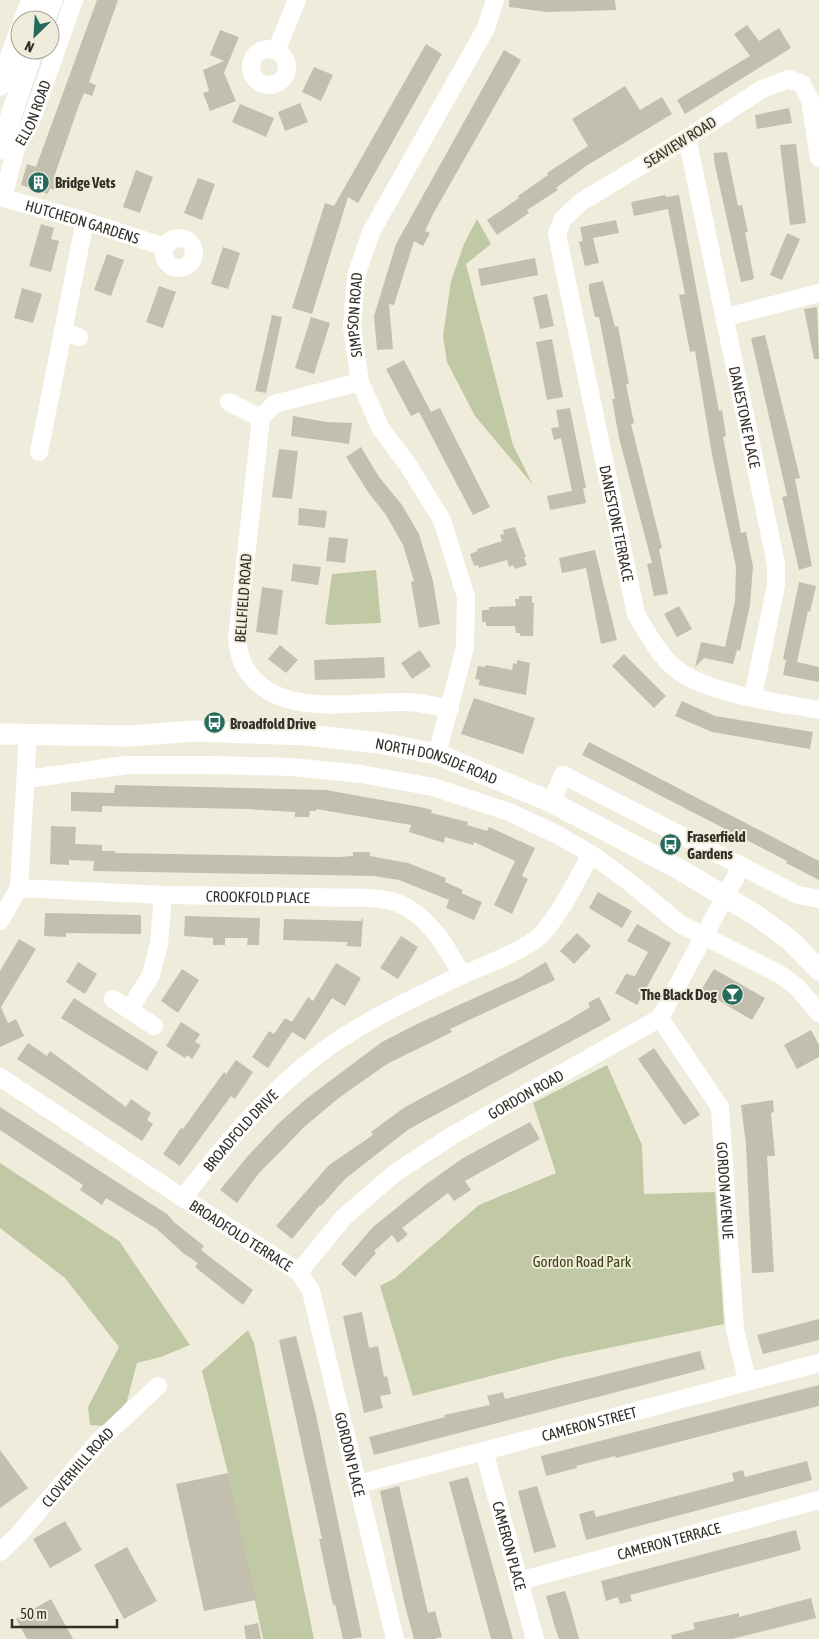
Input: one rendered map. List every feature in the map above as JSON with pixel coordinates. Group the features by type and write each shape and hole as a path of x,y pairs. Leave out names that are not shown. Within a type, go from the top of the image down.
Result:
{"main road":[{"path":"0,85 10,58"},
{"name":"ELLON ROAD","path":"0,149 30,60"},
{"name":"NORTH DONSIDE ROAD","path":"0,734 129,736 193,731 307,735 379,743 437,754 551,802 679,869 790,940 819,970"}],"street":[{"name":"ELLON ROAD","path":"2,197 16,148 30,124 74,0"},
{"path":"276,51 297,0"},
{"name":"SIMPSON ROAD","path":"437,754 465,647 466,598 442,520 408,465 381,429 360,382 353,318 356,276 371,232 486,28 495,0"},
{"name":"SEAVIEW ROAD","path":"563,219 581,202 687,138 762,88 789,79 802,84 810,100 819,158"},
{"name":"DANESTONE PLACE","path":"687,138 726,317 776,564 776,586 753,696"},
{"name":"HUTCHEON GARDENS","path":"2,197 165,247"},
{"name":"DANESTONE TERRACE","path":"563,219 557,234 636,614 654,644 679,671 711,687 819,710"},
{"path":"39,452 71,334 84,221"},
{"path":"726,317 819,293"},
{"path":"229,402 261,418 274,404 360,382"},
{"name":"BELLFIELD ROAD","path":"261,418 237,638 242,662 249,673 274,694 304,703 320,705 408,702 450,709"},
{"path":"0,921 19,888 28,734"},
{"name":"NORTH DONSIDE ROAD","path":"26,779 128,765 292,767 361,774 434,786 509,812 556,834 590,854 628,881 680,924 781,975 797,987 815,1008"},
{"path":"551,802 563,775 741,868 798,895 819,899"},
{"name":"BROADFOLD DRIVE","path":"184,1198 228,1140 274,1093 327,1048 396,1006 494,962 540,936 565,901 590,854"},
{"path":"660,1018 741,868"},
{"name":"CROOKFOLD PLACE","path":"19,888 163,895 371,898 398,903 427,922 447,946 462,975"},
{"path":"129,1010 151,975 159,944 163,895"},
{"path":"114,1000 154,1026"},
{"name":"GORDON ROAD","path":"298,1272 344,1218 395,1173 453,1136 660,1018"},
{"name":"GORDON AVENUE","path":"660,1018 720,1106 735,1330 747,1380"},
{"path":"0,1077 184,1198"},
{"name":"BROADFOLD TERRACE","path":"184,1198 298,1272"},
{"name":"GORDON PLACE","path":"298,1272 311,1291 395,1639"},
{"name":"CAMERON STREET","path":"358,1484 747,1380 819,1363"},
{"name":"CLOVERHILL ROAD","path":"0,1552 17,1536 99,1441 158,1386"},
{"name":"CAMERON PLACE","path":"484,1451 535,1639"},
{"name":"CAMERON TERRACE","path":"519,1581 819,1500"}],"green space":[{"path":"477,219 491,244 466,264 513,445 533,485 475,416 447,362 443,336 451,281 464,244"},
{"path":"376,570 381,623 328,625 325,623 332,574"},
{"name":"Gordon Road Park","path":"607,1065 642,1145 644,1194 715,1192 724,1324 565,1357 413,1396 380,1286 395,1278 479,1205 556,1173 533,1103"},
{"path":"0,1163 119,1241 190,1345 161,1357 137,1363 127,1401 107,1426 90,1425 88,1407 119,1347 65,1278 0,1228"},
{"path":"248,1330 254,1343 314,1639 263,1639 228,1473 202,1371"}],"building":[{"path":"97,0 118,0 89,82 96,85 92,96 84,93 54,177 57,178 54,190 50,188 48,194 21,185 27,164 36,167"},
{"path":"509,0 615,0 616,10 547,12 509,7"},
{"path":"747,25 759,41 779,28 791,48 685,114 677,100 750,56 734,34"},
{"path":"220,30 239,37 224,73 236,101 210,111 203,93 209,91 203,70 224,61 210,55"},
{"path":"426,44 442,54 358,203 348,197 312,314 292,308 325,203 334,206"},
{"path":"504,50 521,60 433,214 425,231 430,233 423,246 414,241 394,305 389,304 393,349 377,350 374,316 396,244"},
{"path":"314,67 333,75 321,101 302,92"},
{"path":"625,86 640,110 662,97 672,114 586,166 556,188 558,190 527,210 529,213 497,235 487,220 519,198 518,196 548,175 547,173 588,146 572,119"},
{"path":"300,103 308,122 285,131 278,112"},
{"path":"240,104 274,118 266,137 232,122"},
{"path":"789,108 792,123 757,129 755,115"},
{"path":"796,144 806,223 790,225 780,145"},
{"path":"727,152 738,206 742,205 748,232 745,232 754,279 741,282 714,161 714,153"},
{"path":"136,170 153,177 140,213 123,207"},
{"path":"198,178 215,184 202,220 184,213"},
{"path":"665,195 666,197 679,195 719,411 722,410 726,436 723,437 741,533 746,532 753,566 750,605 740,651 737,650 733,664 704,658 695,667 701,642 725,647 735,601 736,567 712,455 695,351 690,352 679,295 685,294 668,209 634,216 631,202"},
{"path":"616,220 619,233 593,238 599,263 585,266 579,242 583,241 580,227"},
{"path":"41,224 54,228 51,239 59,241 51,272 29,266"},
{"path":"787,233 800,239 782,280 770,275"},
{"path":"223,247 240,253 228,289 211,284"},
{"path":"107,254 124,260 111,296 94,290"},
{"path":"535,258 538,275 481,286 478,269"},
{"path":"603,281 615,327 618,326 629,384 626,384 634,423 631,424 662,548 659,549 668,594 654,596 647,564 652,563 619,438 612,399 615,399 599,317 595,317 589,291 589,284"},
{"path":"159,286 176,292 163,328 146,322"},
{"path":"22,288 42,294 33,323 14,318"},
{"path":"547,294 554,326 540,329 533,297"},
{"path":"817,307 819,359 814,359 804,309"},
{"path":"272,315 282,317 266,393 255,391"},
{"path":"311,317 330,323 314,374 295,368"},
{"path":"765,335 800,478 795,479 812,566 799,570 782,497 787,496 751,338"},
{"path":"552,339 563,397 547,400 536,342"},
{"path":"404,360 431,412 440,408 490,507 473,515 419,412 411,416 386,369"},
{"path":"570,408 586,488 583,488 586,503 550,510 547,496 572,491 561,438 554,440 551,428 559,427 556,410"},
{"path":"293,416 326,422 352,423 349,444 291,436"},
{"path":"361,447 379,477 402,505 419,534 433,581 440,624 419,628 411,582 414,581 403,545 386,515 368,492 346,457"},
{"path":"279,449 298,451 292,499 272,497"},
{"path":"299,508 327,511 325,528 298,525"},
{"path":"515,527 527,565 515,569 513,565 509,567 507,560 479,568 478,565 474,566 470,554 478,551 477,549 502,541 500,535 504,534 503,530"},
{"path":"329,537 348,539 345,563 326,561"},
{"path":"595,550 617,640 601,644 586,568 562,573 559,558"},
{"path":"293,564 321,567 318,585 291,581"},
{"path":"799,582 816,586 810,612 808,611 797,662 819,667 819,682 783,675 786,660 783,659"},
{"path":"262,587 283,590 277,635 256,632"},
{"path":"519,596 532,596 532,603 534,603 533,636 520,636 520,633 516,633 515,626 486,626 486,622 482,622 482,610 489,610 489,607 516,606 515,599 519,599"},
{"path":"679,606 692,629 677,637 664,614"},
{"path":"280,645 298,660 286,673 268,659"},
{"path":"420,650 431,666 412,679 401,663"},
{"path":"624,654 666,696 654,708 612,666"},
{"path":"384,657 385,678 315,680 314,660"},
{"path":"517,660 530,663 526,695 478,685 480,680 475,679 478,666 485,667 486,665 512,670 513,663 517,664"},
{"path":"474,698 535,718 523,754 461,734"},
{"path":"682,701 715,716 813,732 810,749 712,732 675,716"},
{"path":"589,742 819,861 819,880 786,863 787,861 582,755"},
{"path":"115,785 326,790 432,810 431,813 468,822 467,825 487,831 489,827 535,848 522,876 528,879 512,914 494,905 515,861 474,842 473,845 445,837 444,843 409,832 411,825 316,809 316,811 310,811 309,817 295,817 295,812 247,809 102,806 102,812 71,811 71,792 114,793"},
{"path":"51,826 76,827 75,844 102,845 102,851 115,851 115,853 338,857 353,856 353,852 370,852 370,856 408,863 446,878 445,882 463,890 461,893 482,902 474,920 446,908 449,900 399,880 374,876 93,871 94,861 69,860 69,865 50,864"},
{"path":"598,892 632,911 622,928 589,908"},
{"path":"45,913 141,915 141,934 66,933 66,937 44,936"},
{"path":"185,916 260,918 259,945 247,945 248,938 225,938 225,945 213,945 213,938 184,936"},
{"path":"363,917 361,947 346,946 348,942 283,940 284,919 361,921"},
{"path":"637,924 671,943 637,1005 615,993 626,974 635,976 648,952 627,941"},
{"path":"577,933 591,946 574,964 560,951"},
{"path":"401,936 418,947 398,979 380,968"},
{"path":"19,939 36,949 1,1007 8,1023 16,1019 24,1036 0,1047 0,971"},
{"path":"78,962 97,974 85,994 66,982"},
{"path":"546,962 555,980 450,1029 452,1032 387,1064 340,1097 304,1127 259,1173 237,1203 220,1190 247,1157 279,1123 306,1099 382,1042 419,1023 519,978"},
{"path":"336,963 361,978 345,1006 332,998 305,1040 292,1032 268,1068 252,1057 269,1031 274,1034 285,1018 292,1022 308,997 313,1001"},
{"path":"182,969 199,980 178,1013 161,1001"},
{"name":"The Black Dog","path":"714,969 765,998 752,1020 701,990"},
{"path":"599,997 611,1020 409,1129 345,1179 320,1205 292,1239 276,1226 329,1165 373,1135 371,1132 405,1107 569,1020 590,1007 588,1003"},
{"path":"74,998 158,1052 147,1071 61,1018"},
{"path":"181,1022 200,1034 195,1042 201,1045 192,1059 187,1055 185,1058 166,1046"},
{"path":"811,1030 819,1045 819,1057 797,1069 784,1045"},
{"path":"28,1043 47,1056 50,1051 126,1107 131,1099 151,1113 147,1120 153,1124 142,1141 17,1059"},
{"path":"654,1048 700,1115 684,1125 638,1059"},
{"path":"236,1060 253,1072 235,1099 231,1096 180,1166 163,1154 224,1072 226,1074"},
{"path":"773,1100 774,1112 771,1113 775,1156 767,1156 774,1272 752,1273 746,1144 741,1105"},
{"path":"0,1107 167,1214 175,1223 204,1246 201,1250 253,1290 243,1305 195,1267 198,1263 183,1253 157,1229 106,1198 102,1205 80,1190 83,1185 0,1130"},
{"path":"530,1122 540,1139 465,1181 471,1190 454,1201 448,1193 402,1228 408,1234 398,1243 392,1235 374,1251 376,1253 355,1277 341,1264 373,1227 425,1185 463,1158"},
{"path":"362,1312 369,1348 378,1346 384,1377 387,1376 391,1394 380,1396 383,1408 364,1413 343,1316"},
{"path":"819,1319 819,1340 763,1354 757,1335"},
{"path":"296,1336 316,1415 362,1637 343,1639 335,1604 333,1605 319,1539 322,1539 279,1340"},
{"path":"700,1351 705,1369 374,1455 369,1437 445,1417 444,1415 490,1405 487,1396 503,1392 505,1399"},
{"path":"819,1385 819,1406 616,1458 615,1456 576,1466 577,1468 546,1476 541,1456"},
{"path":"0,1450 28,1488 0,1508"},
{"path":"807,1461 812,1480 586,1540 579,1514 594,1510 596,1517 734,1481 732,1473 743,1470 745,1477"},
{"path":"228,1473 256,1600 204,1611 176,1484"},
{"path":"468,1477 513,1639 491,1639 449,1482"},
{"path":"399,1486 428,1613 435,1611 442,1637 414,1639 380,1491"},
{"path":"537,1486 556,1547 534,1553 518,1491"},
{"path":"65,1521 82,1550 50,1568 33,1539"},
{"path":"796,1530 801,1550 630,1595 632,1601 620,1604 618,1597 606,1601 601,1581"},
{"path":"127,1547 157,1601 124,1619 94,1565"},
{"path":"565,1591 579,1639 559,1639 555,1627 546,1596"},
{"path":"811,1598 816,1618 732,1639 672,1639 671,1635 695,1629 693,1623 739,1613 739,1617"},
{"path":"51,1599 73,1639 27,1639 16,1619"},
{"path":"258,1623 261,1639 246,1639 244,1626"}],"place":[{"name":"Bridge Vets","path":"39,182"},
{"name":"Broadfold Drive","path":"214,723"},
{"name":"Fraserfield Gardens","path":"671,845"},
{"name":"The Black Dog","path":"733,994"}]}
